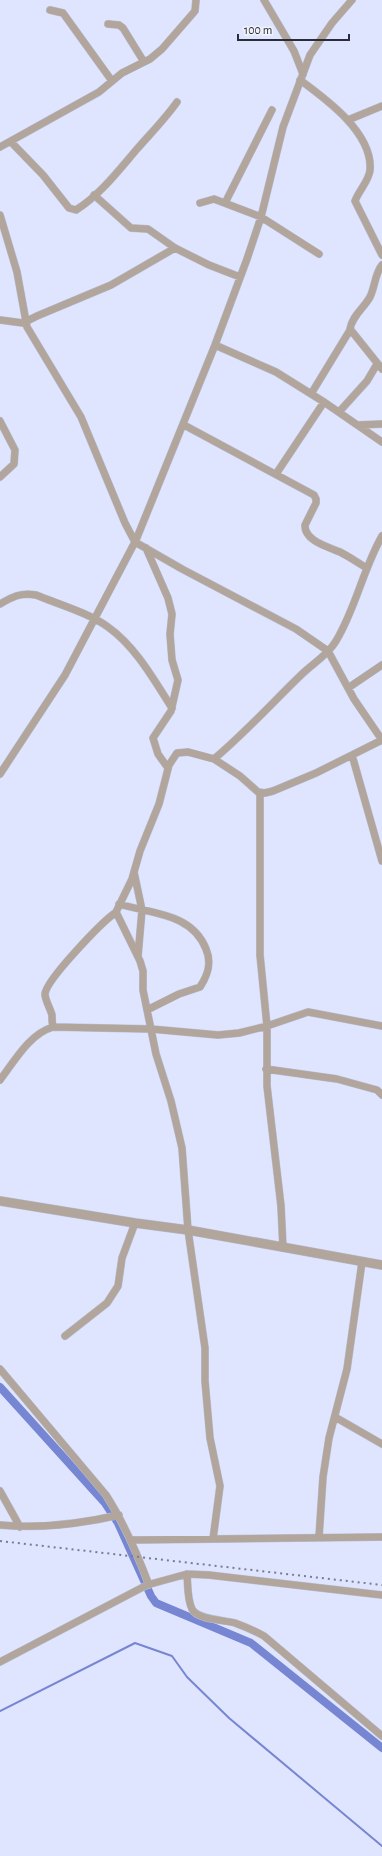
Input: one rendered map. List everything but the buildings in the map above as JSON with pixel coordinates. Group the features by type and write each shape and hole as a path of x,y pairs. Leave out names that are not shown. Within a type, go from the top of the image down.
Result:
{"street":[{"path":"0,147 99,92 122,72 144,62 162,49 195,11 196,0"},
{"path":"264,0 291,45 301,77 326,98 348,120 362,140 370,166 369,175 356,198 356,203 382,255"},
{"path":"0,774 65,675 135,542 184,425 240,277 261,217 283,127 301,77 310,55 332,23 352,0"},
{"path":"50,10 63,13 112,81"},
{"path":"108,24 118,25 123,28 144,62"},
{"path":"11,142 43,175 69,208 76,210 94,195 158,126 177,102"},
{"path":"348,120 382,106"},
{"path":"224,204 272,110"},
{"path":"94,195 131,228 148,229 175,248 214,267 240,277"},
{"path":"200,203 212,199 261,217 319,254"},
{"path":"0,215 22,292 25,322 81,417 125,523 135,542 296,629 328,651 348,688 382,740 316,773 273,791 260,793 240,776 214,759 188,752 179,752 171,761 168,768 159,804 140,851 134,871 116,913 106,920 62,967 46,989 45,996 52,1016 53,1027"},
{"path":"0,320 25,322 47,311 111,285 175,248"},
{"path":"311,394 350,330 350,325 355,316 369,298 376,281 378,271 382,264"},
{"path":"339,412 379,366 365,346 350,330"},
{"path":"215,345 276,372 324,402 382,442"},
{"path":"276,474 324,402"},
{"path":"0,422 14,450 14,464 0,477"},
{"path":"358,425 382,424"},
{"path":"184,425 276,474 315,497 316,503 305,525 305,529 309,535 315,540 367,568"},
{"path":"214,759 238,738 302,673 328,651 336,641 355,603 367,568 382,536"},
{"path":"146,548 168,598 172,614 170,634 172,660 178,680 172,708 153,738 158,754 168,768"},
{"path":"0,604 16,595 27,593 36,595 95,620 113,632 144,665 172,708"},
{"path":"348,688 382,665"},
{"path":"352,755 382,862"},
{"path":"260,793 260,955 267,1026 267,1086 281,1206 283,1248"},
{"path":"134,871 142,910 138,956"},
{"path":"119,904 177,919 189,924 203,941 209,955 207,974 200,987 179,994 147,1010"},
{"path":"116,913 138,956 143,971 143,990 156,1054 171,1101 182,1148 188,1230 205,1348 205,1381 210,1438 220,1486 212,1539"},
{"path":"0,1080 28,1044 43,1031 53,1027 151,1029 218,1035 239,1033 267,1026 308,1012 382,1026"},
{"path":"266,1069 337,1079 377,1090 382,1095"},
{"path":"0,1201 136,1224 188,1230 382,1265"},
{"path":"65,1336 107,1303 118,1286 122,1258 136,1224"},
{"path":"319,1537 323,1477 329,1438 347,1369 362,1262"},
{"path":"0,1369 106,1495 115,1515 132,1540 149,1585"},
{"path":"335,1418 382,1444"},
{"path":"0,1491 20,1527"},
{"path":"0,1525 20,1527 76,1524 115,1515"},
{"path":"132,1540 382,1537"},
{"path":"187,1574 190,1603 192,1610 195,1613 209,1618 238,1624 264,1636 382,1736"},
{"path":"1,1660 149,1585 187,1574 209,1575 382,1596"}],"waterway":[{"path":"0,1387 105,1503 118,1523 151,1596 156,1603 251,1643 382,1748"},
{"path":"0,1711 135,1643 172,1656 187,1677 229,1718 382,1846"}],"railway":[{"path":"0,1541 382,1585"}]}
